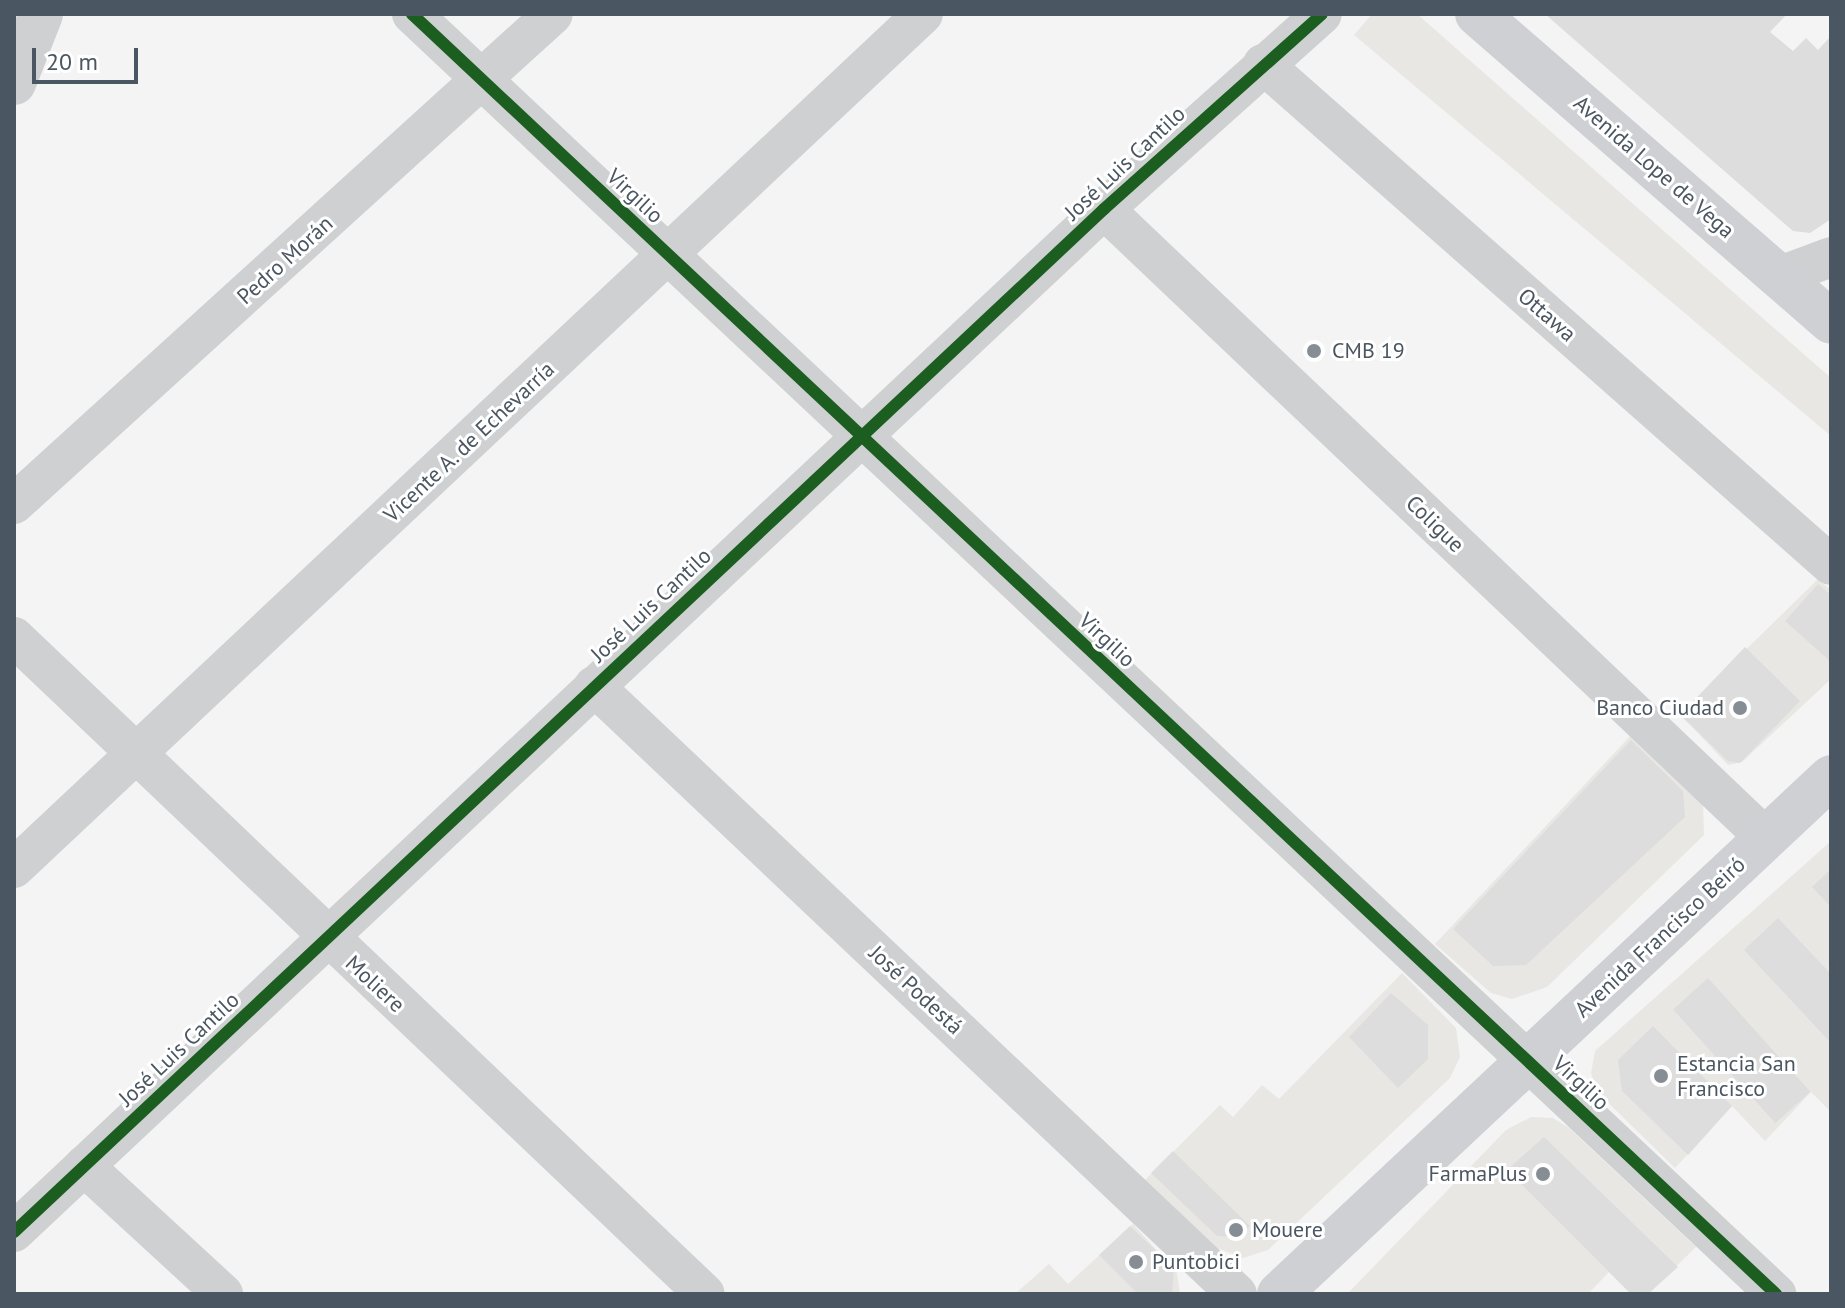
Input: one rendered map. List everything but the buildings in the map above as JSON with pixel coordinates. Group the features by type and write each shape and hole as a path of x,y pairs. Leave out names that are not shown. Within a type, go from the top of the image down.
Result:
{"main road":[{"name":"Avenida Lope de Vega","path":"1477,14 1831,322"},
{"name":"Avenida Francisco Beiró","path":"1279,1294 1831,777"}],"street":[{"path":"14,83 41,14"},
{"name":"Virgilio","path":"412,14 1776,1294"},
{"name":"Pedro Morán","path":"14,504 482,82 553,14"},
{"name":"Vicente A. de Echevarría","path":"14,868 923,14"},
{"name":"José Luis Cantilo","path":"14,1232 1104,209 1322,14"},
{"name":"Ottawa","path":"1263,64 1831,565"},
{"name":"Coligue","path":"1104,209 1766,838"},
{"path":"1780,276 1831,257"},
{"name":"Moliere","path":"14,637 133,756 705,1294"},
{"name":"José Podestá","path":"594,686 1237,1294"},
{"path":"84,1166 223,1294"}],"shaded area":[{"path":"1372,14 1417,14 1831,378 1831,436 1354,35"},
{"path":"1818,579 1831,590 1831,679 1742,762 1728,765 1680,714"},
{"path":"1634,732 1703,802 1704,835 1547,987 1512,999 1491,993 1435,944"},
{"path":"1831,841 1831,1112 1811,1092 1765,1141 1732,1106 1675,1168 1597,1092 1591,1073 1595,1051"},
{"path":"1402,973 1456,1028 1460,1057 1450,1078 1268,1250 1243,1258 1217,1248 1145,1180 1220,1105 1233,1117 1262,1085 1279,1099"},
{"path":"1531,1117 1553,1118 1569,1128 1696,1247 1648,1294 1631,1294 1609,1272 1588,1294 1347,1294 1506,1130"},
{"path":"1133,1224 1177,1273 1180,1294 1015,1294 1049,1264 1068,1284"}],"cycle path":[{"path":"412,14 1776,1294"},
{"path":"14,1232 1104,209 1322,14"}],"place":[{"name":"CMB 19","path":"1314,351"},
{"name":"Banco Ciudad","path":"1740,708"},
{"name":"Estancia San Francisco","path":"1661,1076"},
{"name":"FarmaPlus","path":"1543,1174"},
{"name":"Mouere","path":"1236,1230"},
{"name":"Puntobici","path":"1136,1262"}]}
